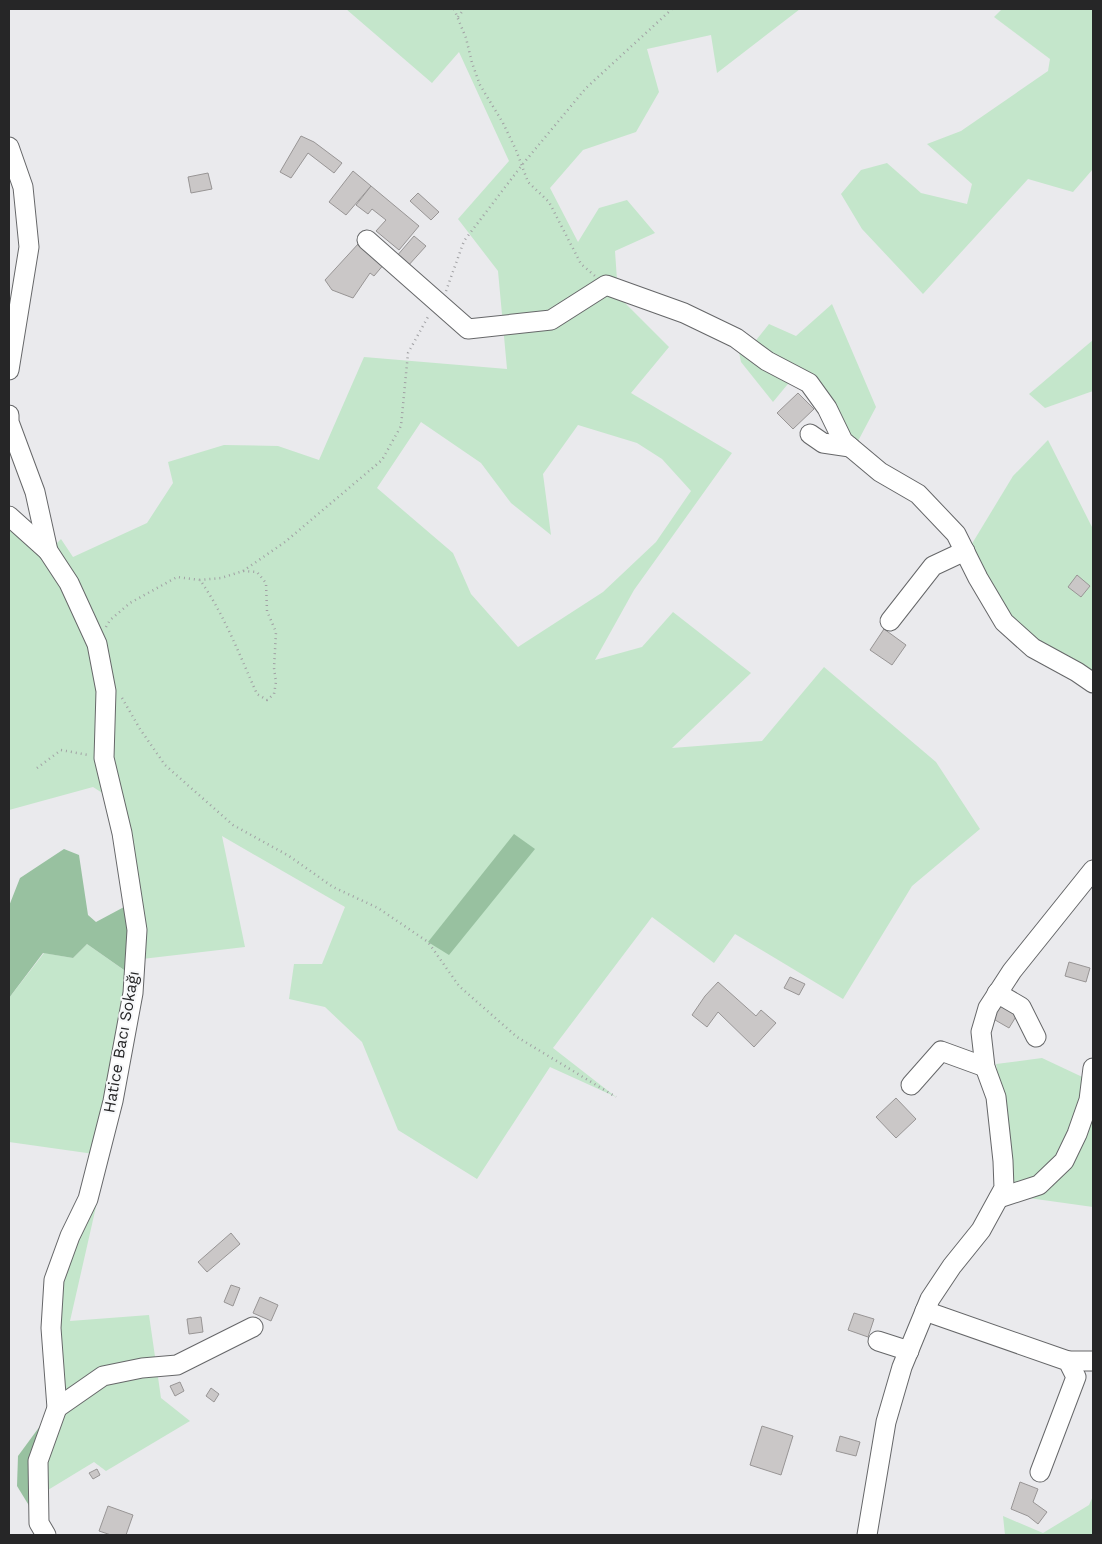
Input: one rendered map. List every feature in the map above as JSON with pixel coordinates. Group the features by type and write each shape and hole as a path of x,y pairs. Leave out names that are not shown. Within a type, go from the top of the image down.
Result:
{"street":[{"path":"9,147 23,187 29,247 9,370"},
{"path":"367,240 468,329 551,320 606,285 684,313 736,338 766,361 810,383 827,408 843,441 880,472 918,494 956,534 978,578 1004,622 1033,648 1093,683"},
{"name":"Hatice Bacı Sokağı","path":"9,415 9,422 36,492 48,551 69,583 97,644 106,691 104,758 122,833 137,930 133,992 113,1101 88,1199 70,1236 54,1280 51,1328 57,1408 38,1461 39,1523 46,1535"},
{"path":"810,434 824,443 850,447"},
{"path":"9,516 48,551"},
{"path":"890,621 933,566 965,551"},
{"path":"867,1535 886,1422 908,1351 930,1299 952,1266 981,1230 1004,1188 996,1097 985,1067 982,1032 988,1008 1012,971 1093,870"},
{"path":"998,993 1021,1007 1036,1037"},
{"path":"911,1085 941,1051 985,1067"},
{"path":"998,1198 1039,1184 1064,1161 1078,1134 1089,1100 1093,1068"},
{"path":"926,1311 1068,1361 1093,1361"},
{"path":"57,1408 102,1376 142,1368 177,1365 253,1327"},
{"path":"878,1340 908,1351"},
{"path":"1040,1472 1076,1377 1068,1361"}],"path":[{"path":"454,9 466,38 480,85 503,123 528,182 549,202 581,264 606,285"},
{"path":"458,17 464,9"},
{"path":"97,644 110,620 130,603 177,577 200,580 222,578 243,571 286,542 382,460 401,426 408,353 427,316 440,305 464,241 522,165 586,88 672,9"},
{"path":"200,580 209,593 230,634 257,694 267,700 274,694 276,682 274,668 276,632 267,611 266,583 257,572 243,571"},
{"path":"120,696 165,765 232,825 289,856 333,887 378,908 428,942 459,986 517,1037 616,1097"},
{"path":"37,768 61,750 104,758"}],"green space":[{"path":"346,9 800,9 717,73 711,35 647,49 659,92 636,132 583,150 550,188 578,242 599,208 627,200 655,233 615,251 617,280 607,285 669,347 631,393 732,453 634,590 595,660 642,647 673,612 751,673 672,748 762,741 824,667 936,762 980,829 912,886 843,999 735,934 714,963 652,917 553,1048 616,1097 550,1067 477,1179 398,1130 362,1042 325,1007 289,999 294,964 322,964 345,907 222,836 245,947 142,959 110,757 112,693 54,546 61,539 73,557 147,523 173,483 168,462 224,445 278,446 319,460 364,357 507,369 498,271 458,219 509,161 459,52 432,83","holes":["421,422 481,463 511,503 551,535 543,474 578,425 637,443 662,459 691,491 656,542 603,592 518,647 471,594 453,553 377,488"]},
{"path":"1002,9 1093,9 1093,169 1073,192 1028,179 923,294 862,229 841,194 861,170 887,163 921,193 967,204 972,184 927,144 961,131 1048,71 1050,59 994,17"},
{"path":"832,304 876,407 857,443 807,386 792,379 773,402 741,362 736,338 753,344 769,324 796,336"},
{"path":"1093,340 1093,391 1045,408 1029,394"},
{"path":"1048,440 1093,529 1093,679 1006,619 970,547 1013,476"},
{"path":"9,522 46,555 92,645 107,796 93,787 9,810"},
{"path":"514,834 535,849 449,955 428,942"},
{"path":"64,849 79,855 88,915 96,922 124,907 137,930 134,977 87,944 73,958 43,953 9,998 9,906 20,878"},
{"path":"87,944 128,973 94,1154 9,1142 9,998 44,953 73,958"},
{"path":"1042,1058 1093,1082 1093,1207 1007,1195 1009,1139 996,1064"},
{"path":"98,1198 70,1321 149,1315 161,1398 190,1421 106,1471 94,1462 43,1493 61,1281 81,1227"},
{"path":"54,1407 36,1517 17,1486 18,1456"},
{"path":"1093,1496 1093,1535 1005,1535 1003,1516 1043,1533 1089,1505"}],"building":[{"path":"301,136 314,142 342,163 334,173 308,153 291,178 280,172"},
{"path":"353,171 371,186 346,215 329,202"},
{"path":"208,173 212,189 191,193 188,177"},
{"path":"371,186 419,226 399,250 376,231 386,220 372,209 368,214 356,205"},
{"path":"418,193 439,212 431,220 410,201"},
{"path":"414,236 426,246 407,267 396,257"},
{"path":"359,243 385,263 374,276 370,273 353,298 332,290 325,280"},
{"path":"798,393 814,409 793,429 777,413"},
{"path":"1077,575 1090,586 1081,597 1068,587"},
{"path":"884,629 906,645 892,665 870,650"},
{"path":"1069,962 1090,968 1086,982 1065,976"},
{"path":"790,977 805,984 799,995 784,988"},
{"path":"718,982 756,1016 761,1010 776,1023 754,1047 718,1012 707,1027 692,1015 705,996"},
{"path":"1001,999 1020,1010 1009,1028 990,1017"},
{"path":"896,1098 916,1119 896,1138 876,1117"},
{"path":"231,1233 240,1244 207,1272 198,1262"},
{"path":"231,1285 240,1288 233,1306 224,1302"},
{"path":"260,1297 278,1305 271,1321 253,1313"},
{"path":"854,1313 874,1319 868,1337 848,1330"},
{"path":"201,1317 203,1332 189,1334 187,1319"},
{"path":"180,1382 184,1391 175,1396 170,1386"},
{"path":"211,1388 219,1394 214,1402 206,1396"},
{"path":"762,1426 793,1436 781,1475 750,1465"},
{"path":"840,1436 860,1442 856,1456 836,1451"},
{"path":"97,1469 100,1475 93,1479 89,1473"},
{"path":"1020,1482 1038,1489 1033,1502 1047,1512 1038,1524 1028,1516 1011,1509"},
{"path":"108,1506 133,1515 126,1535 111,1535 99,1531"}]}
